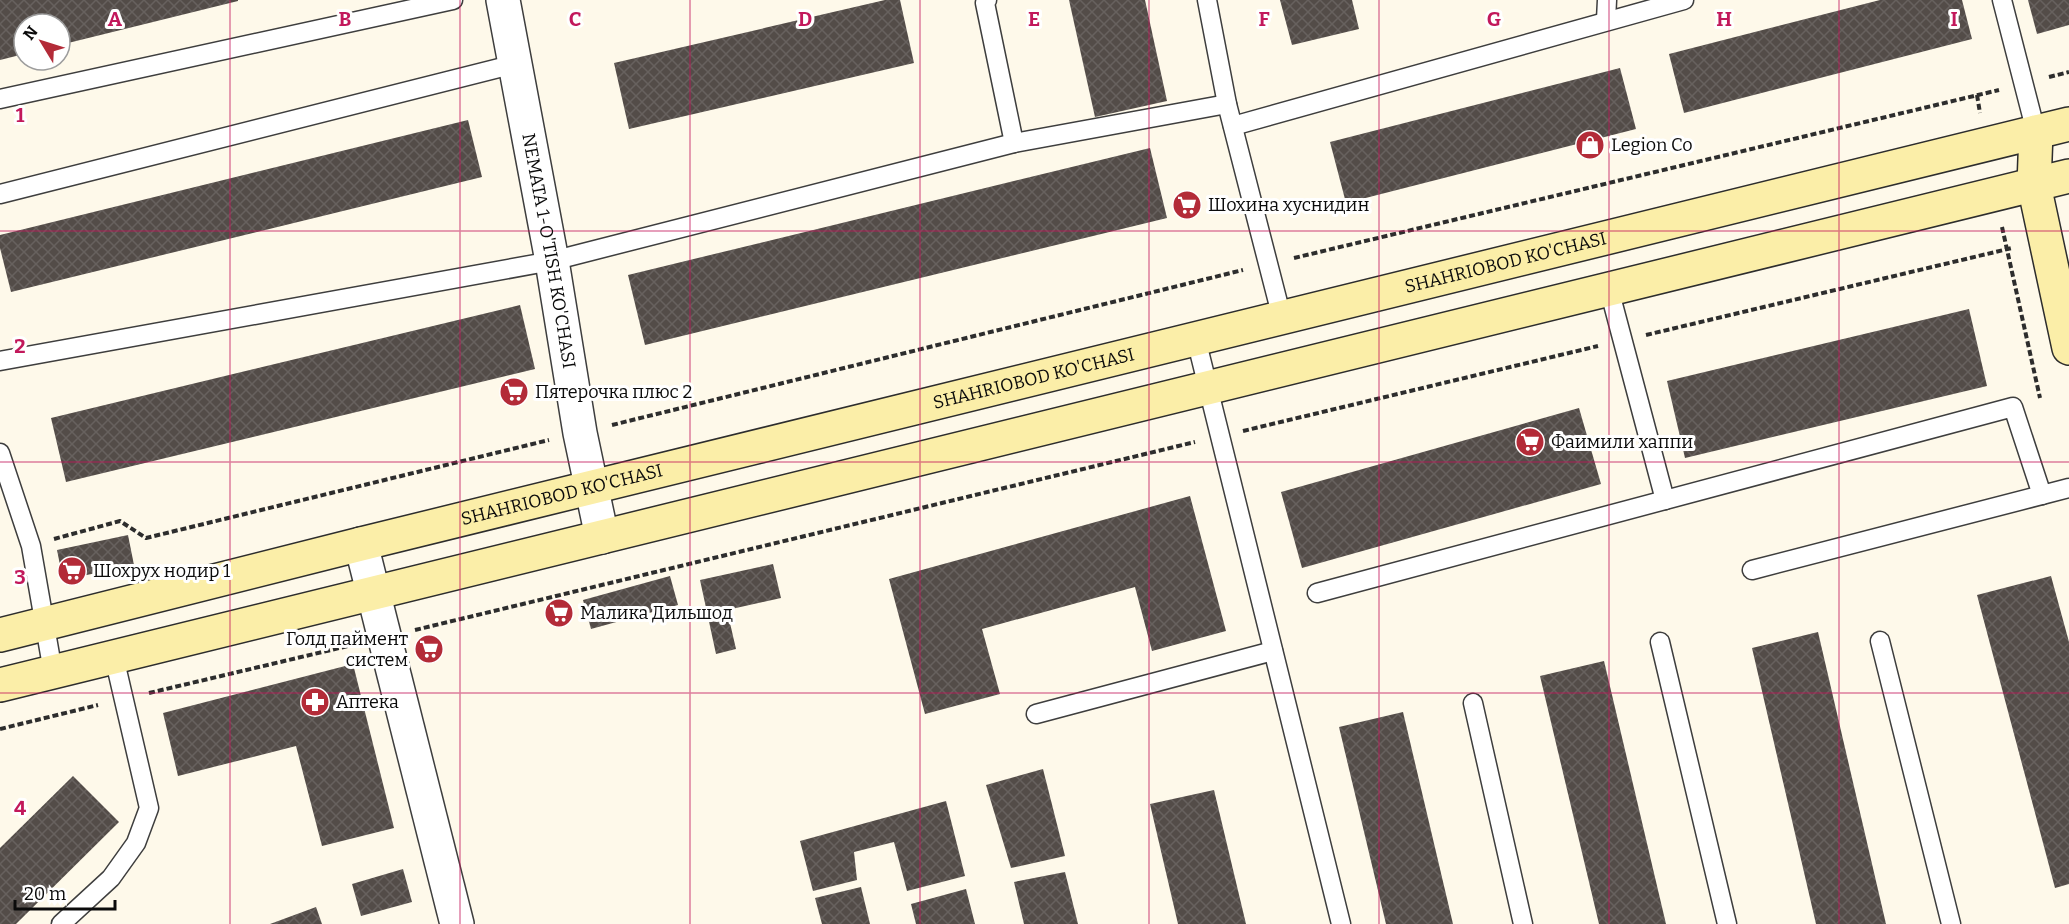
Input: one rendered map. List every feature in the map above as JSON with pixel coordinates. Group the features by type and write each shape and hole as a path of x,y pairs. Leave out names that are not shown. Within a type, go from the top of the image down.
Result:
{"main road":[{"name":"SHAHRIOBOD KO'CHASI","path":"0,636 591,487 2069,124"},
{"path":"2036,132 2069,164"},
{"path":"2036,132 2034,185 2069,348"},
{"path":"0,685 2069,176"}],"street":[{"name":"NEMATA 1-O'TISH KO'CHASI","path":"502,0 552,261 580,433 602,537"},
{"path":"361,544 457,924"}],"lane":[{"path":"0,99 453,0"},
{"path":"987,0 985,3 1014,143"},
{"path":"1207,0 1227,104 1282,318"},
{"path":"1606,20 1607,0"},
{"path":"1233,126 1684,0"},
{"path":"2002,0 2036,132"},
{"path":"0,194 515,64"},
{"path":"0,361 552,261 1014,143 1227,104"},
{"path":"1609,289 1665,500"},
{"path":"1196,339 1341,924"},
{"path":"1317,592 2013,407 2042,495"},
{"path":"0,453 31,546 53,672"},
{"path":"1752,570 2069,488"},
{"path":"1880,641 1951,924"},
{"path":"1660,642 1727,924"},
{"path":"1036,714 1273,651"},
{"path":"61,924 111,878 136,843 149,808 114,657"},
{"path":"1473,703 1523,924"}],"path":[{"path":"31,546 120,521 146,538 1267,264 2024,84"},
{"path":"1977,95 1986,145"},
{"path":"1995,195 2041,400"},
{"path":"0,729 1220,436 2007,249 2046,242"}],"building":[{"path":"0,0 238,0 72,42 72,12 12,12 12,57 0,60"},
{"path":"885,0 900,0 914,63 629,129 614,63"},
{"path":"1069,0 1145,0 1167,101 1095,117"},
{"path":"1280,0 1352,0 1359,29 1292,45"},
{"path":"1880,0 1962,0 1972,39 1684,113 1669,54"},
{"path":"2028,0 2069,0 2069,25 2037,34"},
{"path":"1620,68 1636,129 1346,203 1330,142"},
{"path":"468,120 482,177 11,292 0,248 0,235"},
{"path":"1150,148 1167,218 645,345 628,275"},
{"path":"520,305 535,369 66,482 51,418"},
{"path":"1969,309 1987,386 1685,458 1667,381"},
{"path":"1579,408 1601,484 1302,568 1281,492"},
{"path":"1190,496 1226,631 1152,651 1135,587 982,629 1000,694 925,714 889,579"},
{"path":"128,535 134,565 63,580 57,550"},
{"path":"773,564 781,598 727,610 736,649 716,654 700,580"},
{"path":"670,576 678,605 591,629 583,600"},
{"path":"2051,576 2069,642 2069,884 2055,888 1977,595"},
{"path":"1818,632 1886,924 1816,924 1752,648"},
{"path":"1604,661 1666,924 1599,924 1540,676"},
{"path":"353,664 394,828 322,846 296,746 178,776 163,713"},
{"path":"1403,712 1453,924 1386,924 1339,727"},
{"path":"1043,769 1065,856 1011,868 986,785"},
{"path":"73,776 119,822 16,924 0,924 0,848"},
{"path":"1214,790 1246,924 1178,924 1150,804"},
{"path":"946,801 965,876 907,891 894,842 854,852 857,880 813,891 800,841"},
{"path":"403,869 412,902 361,916 352,884"},
{"path":"1065,872 1078,924 1024,924 1014,882"},
{"path":"861,887 870,924 822,924 815,898"},
{"path":"966,889 975,924 916,924 911,904"},
{"path":"316,907 322,924 270,924"}],"place":[{"name":"Legion Co","path":"1590,145"},
{"name":"Шохина хуснидин","path":"1187,205"},
{"name":"Пятерочка плюс 2","path":"514,392"},
{"name":"Фаимили хаппи","path":"1530,442"},
{"name":"Шохрух нодир 1","path":"72,571"},
{"name":"Малика Дильшод","path":"559,613"},
{"name":"Голд паймент систем","path":"429,649"},
{"name":"Аптека","path":"315,702"}]}
